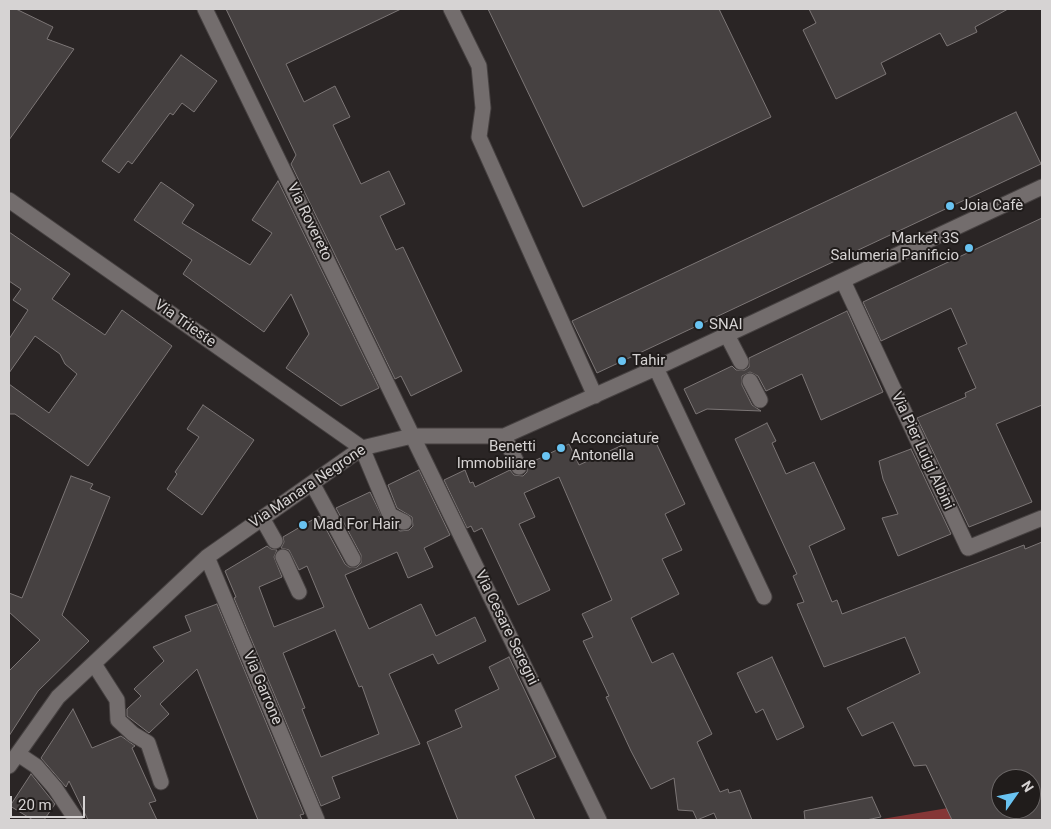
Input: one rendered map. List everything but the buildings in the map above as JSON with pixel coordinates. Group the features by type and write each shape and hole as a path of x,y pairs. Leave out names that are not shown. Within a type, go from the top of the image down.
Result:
{"street":[{"name":"Via Rovereto","path":"205,9 412,436"},
{"path":"451,9 479,66 483,108 479,137 595,396"},
{"name":"Via Manara Negrone","path":"11,763 58,697 207,557 362,448 412,436 504,436 843,282 1042,187"},
{"name":"Via Trieste","path":"9,200 362,448"},
{"name":"Via Pier Luigi Albini","path":"843,282 968,548 1042,518"},
{"path":"727,335 741,362"},
{"path":"656,368 764,597"},
{"path":"750,381 760,400"},
{"name":"Via Cesare Seregni","path":"412,436 599,820"},
{"path":"504,436 519,467"},
{"path":"362,448 390,516 404,522"},
{"path":"312,483 353,559"},
{"path":"262,518 275,541"},
{"name":"Via Garrone","path":"207,557 317,820"},
{"path":"283,557 299,592"},
{"path":"94,664 117,700 118,720 133,734 148,743 161,782"},
{"path":"11,763 36,766 75,818"}],"shaded area":[{"path":"948,808 991,809 991,816 968,820 876,820"}],"place":[{"name":"Joia Cafè","path":"950,206"},
{"name":"Market 3S Salumeria Panificio","path":"969,248"},
{"name":"SNAI","path":"699,325"},
{"name":"Tahir","path":"622,361"},
{"name":"Acconciature Antonella","path":"561,448"},
{"name":"Benetti Immobiliare","path":"546,456"},
{"name":"Mad For Hair","path":"303,525"}]}
